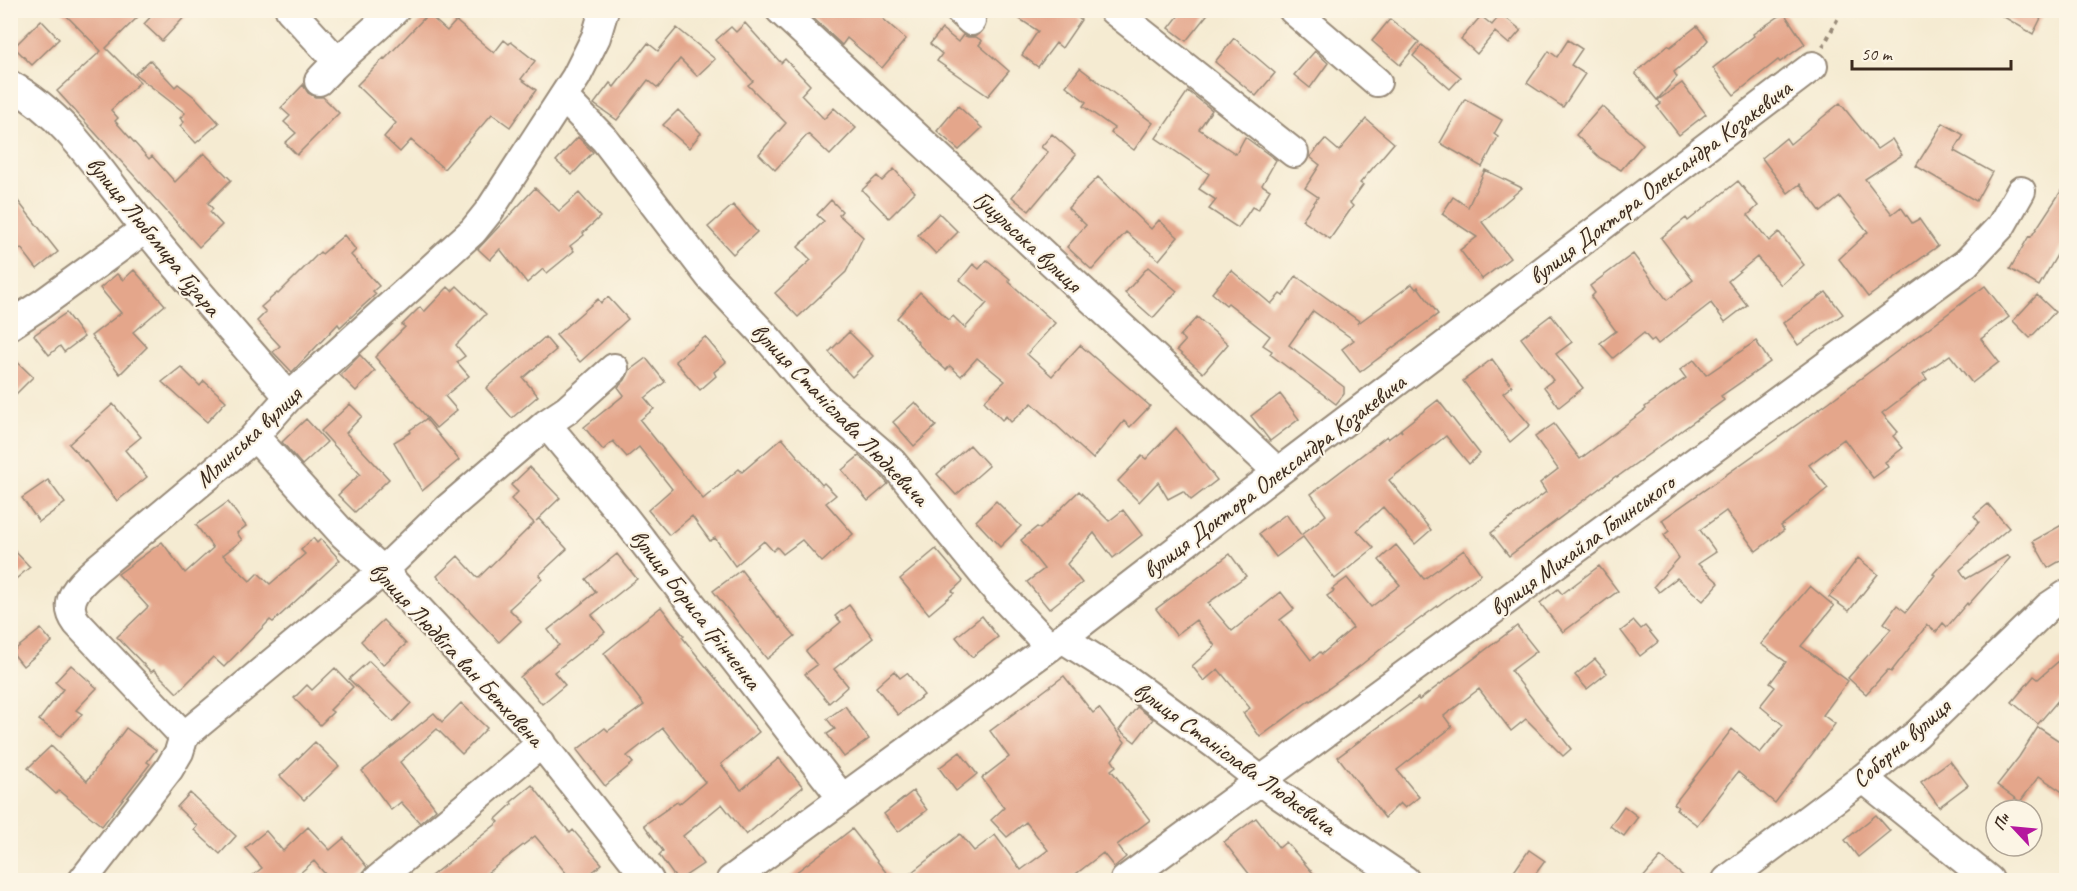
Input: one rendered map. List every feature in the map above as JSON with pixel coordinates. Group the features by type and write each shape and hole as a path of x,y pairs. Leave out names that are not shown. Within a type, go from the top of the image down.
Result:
{"street":[{"path":"290,10 328,71 395,10"},
{"name":"Млинська вулиця","path":"184,736 77,622 71,613 71,601 75,590 98,568 255,437 289,397 473,231 589,55 601,25 604,10"},
{"name":"Гуцульська вулиця","path":"780,10 1278,472"},
{"path":"1113,10 1294,153"},
{"path":"1293,10 1377,82"},
{"name":"вулиця Доктора Олександра Козакевича","path":"730,880 1056,643 1813,66"},
{"name":"вулиця Любомира Гузара","path":"10,85 37,102 69,133 146,229 289,397"},
{"name":"вулиця Станіслава Людкевича","path":"563,97 605,140 710,277 769,340 819,399 892,462 997,591 1056,643 1125,678 1278,794 1405,880"},
{"name":"вулиця Михайла Голинського","path":"1125,880 1966,263 2001,226 2021,191"},
{"path":"10,325 146,229"},
{"path":"83,880 169,769 179,752 184,736 383,571 447,509 614,368"},
{"name":"вулиця Бориса Грінченка","path":"546,424 624,517 842,798"},
{"name":"вулиця Людвіга ван Бетховена","path":"255,437 344,535 383,571 542,743 649,880"},
{"name":"Соборна вулиця","path":"1727,880 1863,778 1917,734 2048,607 2067,595"},
{"path":"377,880 542,743"},
{"path":"1863,778 1958,871 1989,880"}],"path":[{"path":"1813,66 1842,10"}],"building":[{"path":"61,10 145,10 106,48 140,82 111,110 118,118 115,121 149,159 152,156 175,182 204,153 231,180 208,203 213,209 210,212 222,225 199,247 57,91 101,51"},
{"path":"157,10 191,10 162,41 144,24"},
{"path":"816,10 873,10 906,39 882,68 847,38 842,45 811,16"},
{"path":"1006,10 1084,10 1078,18 1081,20 1062,48 1056,43 1038,67 1022,55 1038,31"},
{"path":"1183,10 1211,10 1186,41 1169,28"},
{"path":"1992,10 2045,10 2033,34"},
{"path":"1784,13 1805,44 1780,62 1778,60 1734,95 1713,68 1754,36 1753,34"},
{"path":"428,14 447,31 456,21 494,53 504,40 509,44 511,42 535,61 521,79 536,90 510,127 492,114 444,169 411,140 400,152 384,137 396,123 357,85"},
{"path":"1501,14 1521,30 1509,44 1495,32 1477,54 1461,39 1481,16 1492,25"},
{"path":"1390,19 1419,42 1400,65 1372,41"},
{"path":"41,20 59,39 32,65 14,47"},
{"path":"745,23 781,63 785,59 810,85 801,95 824,119 834,108 856,128 830,155 808,134 775,170 759,154 786,123 748,85 753,81 716,40 731,27 736,32"},
{"path":"1697,26 1708,40 1697,53 1674,72 1677,77 1657,100 1635,73 1668,45 1670,47"},
{"path":"677,28 715,59 697,76 680,59 658,88 648,80 617,120 594,104 610,83 614,87 648,43 658,51"},
{"path":"942,29 958,42 963,35 976,37 982,41 979,45 1009,71 988,96 937,61 942,54 930,44"},
{"path":"1234,38 1275,73 1256,96 1215,62"},
{"path":"1568,40 1582,49 1571,65 1585,74 1563,107 1527,83 1549,51 1557,57"},
{"path":"1422,45 1461,77 1450,89 1413,56"},
{"path":"1315,51 1328,63 1310,88 1294,75"},
{"path":"150,60 175,87 178,84 197,99 219,123 196,143 180,126 184,122 180,118 185,113 135,74"},
{"path":"1080,68 1153,123 1134,150 1111,133 1114,128 1083,106 1086,102 1066,86"},
{"path":"1682,83 1706,114 1679,135 1657,107 1661,104 1658,100"},
{"path":"303,85 308,93 315,97 323,97 339,113 297,155 285,143 296,133 284,122 290,116 281,108"},
{"path":"1188,91 1212,110 1199,129 1236,154 1245,137 1276,160 1262,185 1270,190 1258,210 1252,207 1238,228 1209,209 1216,200 1199,189 1209,174 1156,138"},
{"path":"1465,99 1502,120 1494,134 1498,137 1482,167 1440,143"},
{"path":"1840,103 1877,149 1892,139 1902,155 1865,179 1892,214 1901,207 1912,223 1919,219 1938,246 1868,297 1839,259 1868,232 1840,197 1821,212 1800,184 1788,193 1762,158 1786,138 1790,144"},
{"path":"958,106 982,128 959,150 937,131"},
{"path":"1602,106 1643,144 1621,170 1600,158 1576,135"},
{"path":"678,110 701,133 689,148 663,125"},
{"path":"1366,119 1394,143 1360,183 1363,185 1350,203 1353,206 1330,239 1302,220 1318,197 1305,188 1320,165 1310,157 1325,139 1339,151"},
{"path":"1943,123 1964,135 1954,151 1992,172 1976,201 1916,166"},
{"path":"1052,134 1076,155 1029,211 1012,197 1048,152 1041,147"},
{"path":"578,137 593,152 572,175 556,161"},
{"path":"894,169 915,192 889,218 862,190 877,176 882,181"},
{"path":"1485,170 1522,188 1482,222 1510,258 1482,279 1460,250 1477,237 1442,214 1453,197 1468,207"},
{"path":"1098,177 1151,229 1159,220 1178,237 1159,260 1126,232 1092,270 1067,247 1086,225 1068,208"},
{"path":"1738,181 1758,206 1748,215 1769,241 1779,232 1804,265 1781,285 1757,257 1728,281 1747,305 1725,322 1711,303 1658,344 1654,339 1651,341 1644,333 1613,358 1600,343 1616,331 1591,297 1595,293 1590,286 1633,254 1667,300 1693,280 1661,238 1686,218 1688,221"},
{"path":"2067,182 2067,238 2039,286 2010,269 2029,236 2031,237"},
{"path":"535,188 559,211 579,193 600,217 583,233 584,235 570,246 574,251 547,273 543,269 527,283 500,249 490,260 478,249"},
{"path":"10,191 58,252 37,269 21,248 10,258"},
{"path":"831,200 842,211 839,215 863,237 846,272 798,317 775,293 811,260 798,247 824,221 817,215"},
{"path":"733,205 757,232 733,254 708,227"},
{"path":"939,213 958,232 936,254 918,235"},
{"path":"344,235 356,250 351,255 379,286 373,291 376,294 340,327 338,324 292,372 273,352 280,346 257,321 266,312 261,307 278,294 320,252 322,254"},
{"path":"987,260 1055,323 1027,354 1052,376 1080,345 1150,406 1130,427 1124,421 1093,459 1032,403 1011,422 1006,416 1002,420 984,401 1005,381 977,358 961,376 950,366 946,370 917,343 909,330 897,318 920,292 949,320 953,316 965,328 987,303 960,280 973,264 979,269"},
{"path":"1148,267 1177,291 1153,318 1125,293"},
{"path":"134,270 165,305 133,332 147,347 120,374 91,336 121,313 100,288 117,274 123,280"},
{"path":"1231,270 1271,304 1280,294 1283,296 1296,276 1359,321 1357,324 1412,284 1416,289 1418,287 1438,314 1360,372 1342,349 1354,340 1313,311 1289,345 1344,387 1344,394 1336,404 1270,354 1272,351 1263,345 1270,336 1212,293"},
{"path":"457,286 486,314 456,345 465,356 457,362 469,376 445,396 457,410 436,428 375,357 405,327 402,325 420,307 424,312 448,287 452,291"},
{"path":"1985,286 2009,317 1981,339 1999,362 1972,383 1950,355 1923,374 1927,379 1882,413 1898,432 1893,436 1903,448 1885,462 1888,467 1873,478 1844,439 1809,465 1828,488 1781,526 1784,530 1756,551 1726,511 1700,530 1716,552 1698,564 1719,583 1703,601 1677,578 1659,592 1654,586 1679,558 1664,535 1669,531 1662,520 1829,402"},
{"path":"1826,292 1843,314 1798,345 1783,323"},
{"path":"2037,295 2055,312 2030,338 2013,321"},
{"path":"608,297 628,319 580,362 556,335 598,299 601,303"},
{"path":"66,313 84,337 64,352 60,346 49,355 34,335"},
{"path":"1551,315 1572,342 1556,354 1583,388 1559,407 1544,387 1553,380 1521,338"},
{"path":"1197,317 1228,344 1203,373 1177,350 1185,341 1180,336"},
{"path":"849,332 873,356 852,377 829,352"},
{"path":"545,337 556,350 523,378 538,396 512,418 486,388"},
{"path":"705,337 726,362 714,372 716,376 700,390 675,361"},
{"path":"1756,341 1770,362 1721,396 1724,400 1616,476 1509,556 1491,533 1546,492 1540,483 1558,469 1535,437 1554,424 1580,459 1646,409 1645,407 1686,378 1680,370 1694,360 1706,375"},
{"path":"10,355 33,377 10,400"},
{"path":"360,355 375,371 356,391 340,375"},
{"path":"646,358 665,382 645,398 654,409 640,420 703,499 739,469 742,472 782,438 822,485 824,483 836,495 826,503 853,534 822,562 802,540 783,554 777,547 773,551 764,541 735,566 715,538 710,541 692,516 669,535 648,510 672,489 639,447 627,457 613,441 603,450 584,427 624,395 618,387 630,370"},
{"path":"1492,359 1512,386 1503,393 1530,425 1510,442 1463,381"},
{"path":"181,367 200,386 204,381 226,401 207,422 162,382"},
{"path":"1280,394 1299,419 1270,441 1251,416"},
{"path":"1438,400 1480,454 1469,464 1446,436 1389,480 1431,530 1415,544 1383,507 1357,530 1374,548 1335,579 1303,537 1276,557 1259,534 1286,514 1301,535 1326,515 1311,494 1387,436 1388,439 1400,430 1402,432 1401,429"},
{"path":"915,402 936,426 914,446 893,422"},
{"path":"113,404 141,437 125,450 147,477 117,501 85,460 69,444"},
{"path":"350,404 362,416 346,433 389,479 355,512 338,495 360,474 321,431"},
{"path":"306,419 327,442 302,465 282,442"},
{"path":"426,419 459,460 422,491 394,442 411,432 410,430"},
{"path":"1176,428 1217,480 1191,500 1183,491 1168,499 1158,482 1139,502 1118,481 1142,456 1146,459"},
{"path":"970,445 989,466 956,495 937,474"},
{"path":"859,456 888,484 868,501 842,470"},
{"path":"530,467 560,498 536,521 539,519 567,549 539,575 542,579 509,609 521,621 499,642 437,576 458,556 478,578 534,523 511,499 518,492 511,485"},
{"path":"48,480 65,503 39,522 22,498"},
{"path":"1079,491 1109,521 1123,510 1142,535 1113,558 1094,533 1067,564 1082,583 1049,609 1027,582 1044,569 1021,540 1037,527 1040,529"},
{"path":"996,501 1021,526 1000,547 976,521"},
{"path":"228,502 246,526 237,533 242,540 223,555 250,581 258,573 270,584 305,554 301,550 313,538 317,543 321,539 340,560 273,622 270,620 224,667 213,657 177,693 154,670 151,672 117,637 148,607 118,574 162,542 185,573 213,548 196,525"},
{"path":"1988,504 2009,528 1960,570 1966,579 2008,555 2010,558 1947,627 1943,623 1936,632 1927,625 1891,672 1888,670 1866,694 1848,678 1891,629 1884,623 1897,605 1906,612 1935,575 1933,574 1979,522 1974,516"},
{"path":"2067,522 2067,557 2048,568 2033,541"},
{"path":"1396,545 1424,579 1464,550 1481,574 1361,665 1260,737 1243,713 1250,708 1218,669 1204,681 1192,666 1215,646 1196,620 1176,635 1156,609 1230,554 1246,576 1208,603 1232,631 1281,592 1294,609 1280,620 1311,660 1320,652 1322,654 1353,628 1327,596 1334,591 1332,589 1347,578 1371,607 1400,585 1379,560"},
{"path":"10,546 30,567 10,584"},
{"path":"936,549 963,581 952,591 954,593 929,614 900,579"},
{"path":"617,554 637,579 592,615 605,632 554,672 565,685 542,704 520,677 559,645 548,630 596,592 586,579"},
{"path":"1858,558 1878,574 1849,611 1829,597"},
{"path":"1599,566 1618,591 1563,632 1540,603 1558,589 1562,594"},
{"path":"741,570 795,636 767,659 713,591"},
{"path":"1810,586 1834,606 1801,646 1848,681 1823,715 1835,724 1775,803 1738,772 1697,825 1676,809 1678,807 1674,804 1732,729 1760,753 1783,725 1760,706 1775,687 1770,683 1786,662 1761,644"},
{"path":"849,605 873,638 834,669 848,686 829,703 805,674 817,665 806,651 841,622 835,616"},
{"path":"661,607 684,636 682,637 759,732 721,764 741,790 779,758 803,787 746,835 722,804 683,836 703,864 679,880 659,855 663,851 644,825 677,802 679,804 705,782 663,728 627,756 633,763 605,786 577,750 605,728 608,731 644,705 604,653"},
{"path":"982,616 998,637 972,657 956,637"},
{"path":"383,620 406,644 383,665 361,641"},
{"path":"1634,621 1641,629 1645,626 1658,642 1640,656 1621,631"},
{"path":"1517,626 1537,651 1511,671 1571,749 1563,756 1526,719 1511,731 1479,689 1444,716 1452,727 1397,770 1419,797 1405,808 1400,803 1385,818 1338,757 1418,698 1419,700"},
{"path":"41,629 52,642 23,666 12,652"},
{"path":"2067,654 2067,690 2038,724 2012,702 2034,676 2038,679"},
{"path":"1595,659 1607,673 1587,689 1575,675"},
{"path":"369,661 411,703 393,722 349,679"},
{"path":"71,665 97,688 76,710 82,714 61,736 39,720 63,689 55,682"},
{"path":"335,668 353,687 330,710 333,712 320,725 294,698 307,685 312,690"},
{"path":"894,671 900,678 907,673 924,695 898,715 876,687"},
{"path":"1064,676 1093,713 1099,708 1125,742 1112,760 1116,766 1111,770 1150,820 1117,845 1126,857 1114,867 1103,853 1068,880 902,880 960,834 974,851 995,835 1021,870 1048,850 1026,822 1007,837 991,820 1004,808 982,778 1009,757 990,731"},
{"path":"461,703 487,728 462,754 437,729 400,762 436,809 420,823 401,802 391,810 362,771 434,713 442,722"},
{"path":"845,706 869,739 844,757 827,734 835,729 827,719"},
{"path":"1137,707 1153,719 1135,742 1119,730"},
{"path":"2038,727 2067,746 2067,795 2039,776 2023,798 2015,798 1997,785 2019,757"},
{"path":"126,728 156,750 147,762 150,764 102,826 59,791 56,794 28,768 51,746 87,781"},
{"path":"315,742 339,766 304,800 280,776"},
{"path":"960,752 977,774 956,791 939,768"},
{"path":"1950,761 1968,785 1939,807 1921,782"},
{"path":"532,785 570,833 573,830 602,864 583,880 572,880 535,836 478,880 426,880 499,822 496,819 512,804 511,802"},
{"path":"913,791 927,810 898,832 884,814"},
{"path":"190,793 236,836 220,854 194,830 197,826 177,807"},
{"path":"1624,806 1638,817 1624,836 1610,826"},
{"path":"1876,815 1890,831 1858,857 1845,840"},
{"path":"1256,818 1279,848 1286,842 1319,880 1254,880 1224,842"},
{"path":"308,827 330,850 344,838 367,867 362,874 354,880 330,880 314,861 292,880 247,880 262,868 245,848 266,831 283,851"},
{"path":"852,829 892,880 786,880 824,851"},
{"path":"1529,850 1545,861 1531,880 1508,880"},
{"path":"1661,857 1688,880 1641,880"}]}
